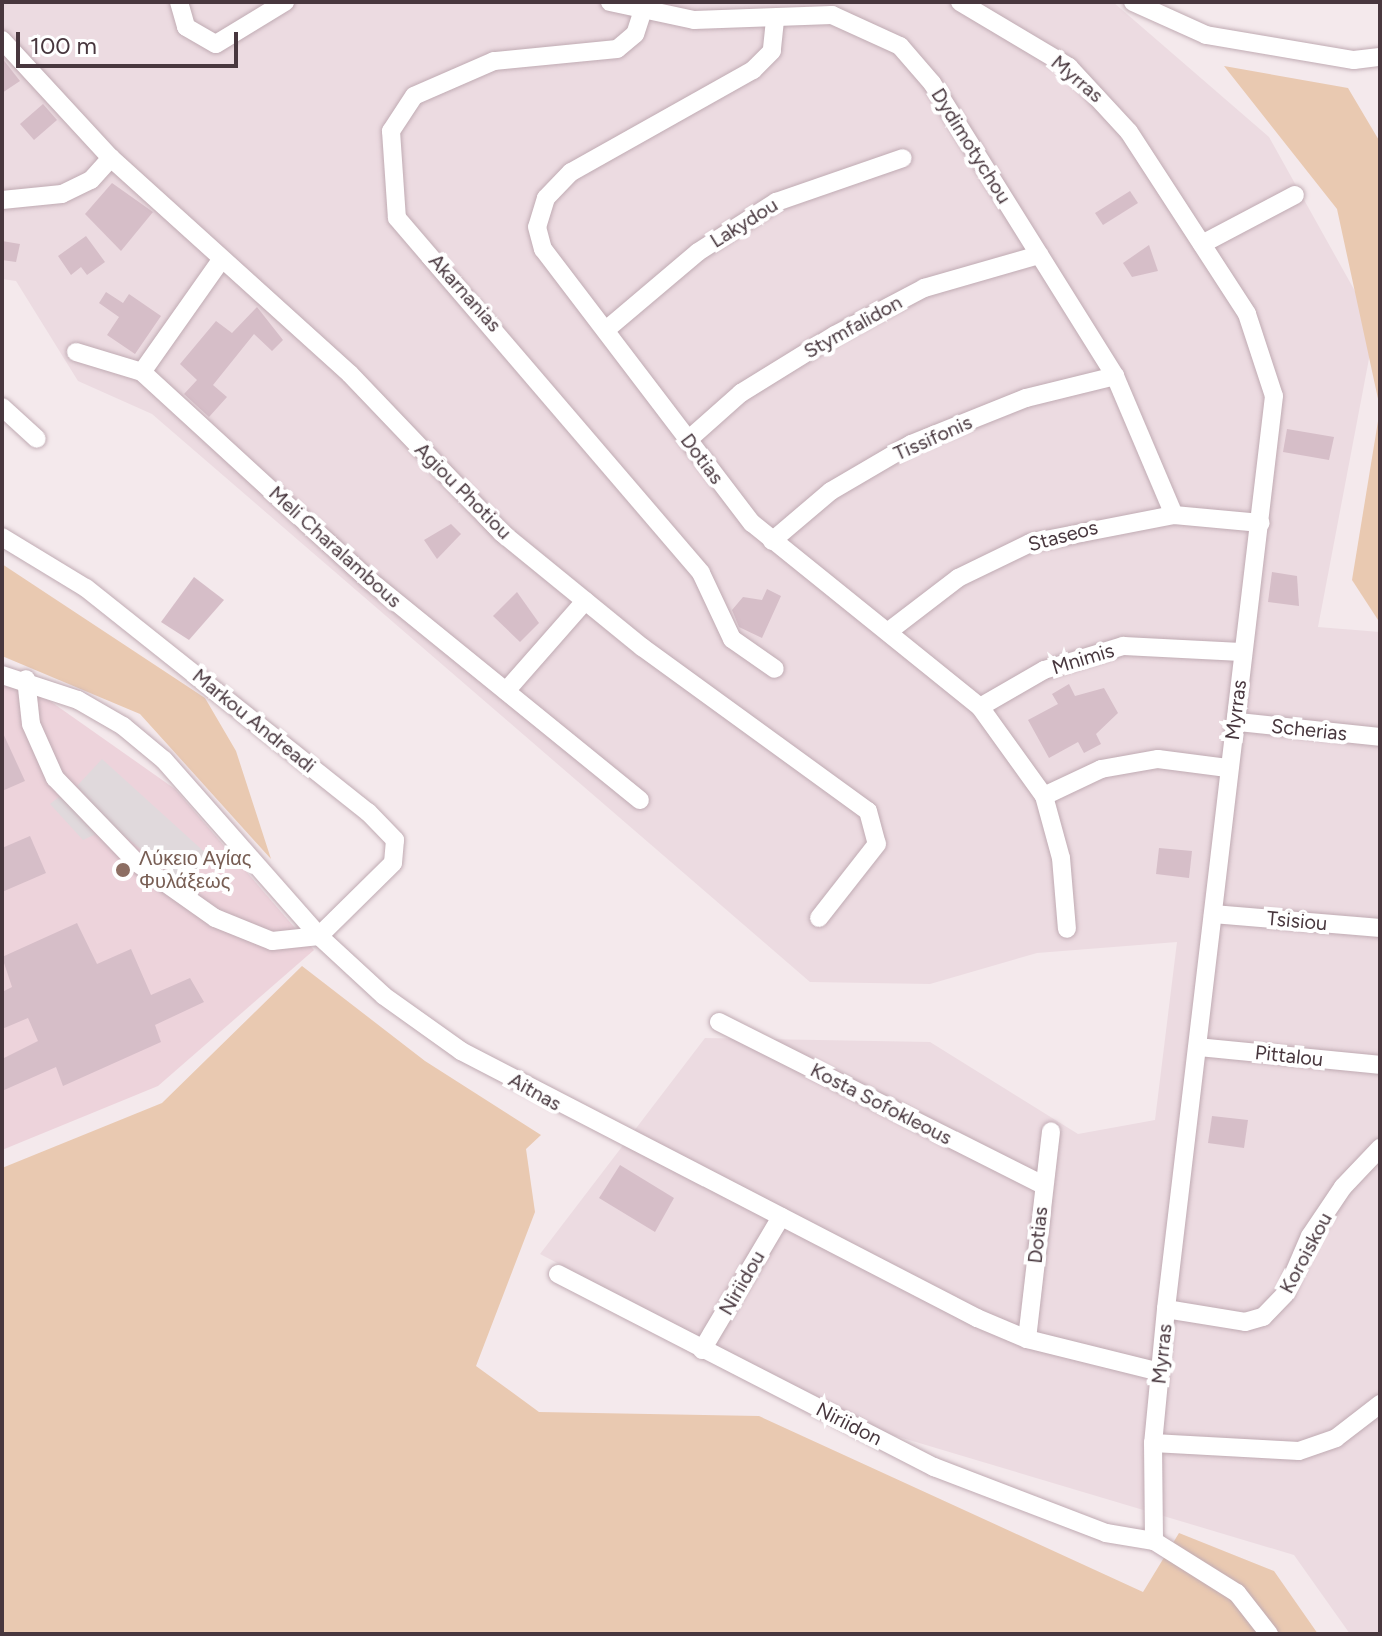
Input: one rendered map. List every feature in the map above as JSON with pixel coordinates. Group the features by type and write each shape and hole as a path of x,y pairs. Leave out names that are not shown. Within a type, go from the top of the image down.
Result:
{"street":[{"path":"179,2 186,27 216,44 285,2"},
{"name":"Dydimotychou","path":"610,2 694,20 775,20 832,15 900,46 932,83 1115,376 1174,515"},
{"name":"Myrras","path":"960,2 1069,67 1100,96 1247,314 1274,396 1261,523 1242,652 1238,722 1227,768 1213,914 1166,1309 1153,1443 1154,1541"},
{"path":"1133,2 1206,35 1354,60 1380,57"},
{"name":"Akarnanias","path":"643,10 635,34 617,49 494,61 414,96 391,131 397,218 701,573 732,639 775,669"},
{"name":"Dotias","path":"775,20 772,51 753,70 571,172 546,198 537,227 543,249 607,329 688,440 772,541 889,631 980,707 1044,796 1061,858 1067,929"},
{"name":"Agiou Photiou","path":"2,40 111,158 350,374 502,533 585,601 868,811 877,844 819,918"},
{"path":"2,200 62,194 91,180 111,158"},
{"name":"Lakydou","path":"607,329 698,252 776,202 903,158"},
{"path":"1202,244 1295,195"},
{"name":"Stymfalidon","path":"688,440 741,393 835,335 924,288 1039,255"},
{"path":"76,352 142,372 221,260"},
{"name":"Meli Charalambous","path":"142,372 369,580 640,800"},
{"name":"Tissifonis","path":"772,541 831,491 911,444 1026,398 1115,376"},
{"path":"2,407 37,439"},
{"name":"Staseos","path":"889,631 958,578 1030,543 1174,515 1261,523"},
{"name":"Markou Andreadi","path":"2,537 174,656 395,840 393,863 319,936"},
{"path":"506,691 585,601"},
{"name":"Mnimis","path":"980,707 1044,670 1123,646 1242,652"},
{"name":"Aitnas","path":"2,675 26,679 123,726 164,760 319,936 384,996 461,1051 781,1217 1027,1339 1160,1372"},
{"path":"26,679 31,724 55,778 137,863 251,934 291,942 319,936"},
{"name":"Scherias","path":"1238,722 1380,737"},
{"path":"1044,796 1101,769 1158,759 1227,768"},
{"name":"Tsisiou","path":"1213,914 1380,928"},
{"name":"Kosta Sofokleous","path":"719,1022 1043,1185"},
{"name":"Pittalou","path":"1198,1047 1380,1065"},
{"name":"Dotias","path":"1027,1339 1051,1131"},
{"name":"Koroiskou","path":"1166,1309 1245,1322 1263,1317 1285,1294 1310,1236 1343,1187 1380,1148"},
{"name":"Niriidou","path":"702,1350 781,1217"},
{"name":"Niriidon","path":"558,1274 934,1467 1106,1533 1154,1541"},
{"path":"1153,1443 1299,1451 1336,1438 1380,1404"},
{"path":"1154,1541 1237,1593 1269,1634"}],"shaded area":[{"path":"2,2 1113,2 1269,137 1375,327 1318,627 1380,632 1380,1634 1350,1634 1294,1555 879,1431 540,1254 705,1038 930,1042 1078,1134 1155,1120 1177,942 1037,953 930,984 810,982 152,414 78,381 16,281 2,279"},
{"path":"1224,66 1348,88 1380,142 1380,408 1337,209"},
{"path":"1380,409 1380,623 1352,580"},
{"path":"2,564 205,698 236,751 271,859 140,714 2,656"},
{"name":"Λύκειο Αγίας Φυλάξεως","path":"2,682 50,701 175,789 314,950 158,1086 2,1150"},
{"path":"102,759 210,857 183,883 112,826 77,786"},
{"path":"60,796 96,834 83,840 50,804"},
{"path":"302,966 425,1061 541,1135 526,1149 535,1212 476,1366 539,1412 759,1416 1143,1592 1179,1533 1274,1571 1318,1634 2,1634 2,1168 162,1103"}],"building":[{"path":"2,58 20,81 2,93"},
{"path":"43,104 57,120 34,140 20,124"},
{"path":"112,183 153,212 121,251 85,214"},
{"path":"1130,191 1138,203 1103,225 1095,213"},
{"path":"86,236 105,262 87,275 81,267 71,275 58,256"},
{"path":"2,241 20,244 16,262 2,260"},
{"path":"1149,245 1158,271 1132,277 1123,263"},
{"path":"106,292 123,303 129,294 161,316 135,354 107,335 119,317 99,303"},
{"path":"257,307 283,340 272,351 254,334 213,385 227,397 209,417 184,394 197,380 180,364 216,321 232,333"},
{"path":"1287,429 1334,437 1329,460 1283,452"},
{"path":"451,524 461,534 437,559 424,540"},
{"path":"1272,572 1297,576 1299,606 1268,602"},
{"path":"194,577 224,600 189,640 161,622"},
{"path":"767,589 781,596 762,638 739,627 732,610 743,597 762,600"},
{"path":"517,592 539,623 520,642 493,616"},
{"path":"1069,684 1075,696 1104,688 1118,713 1096,734 1101,744 1084,753 1078,742 1049,758 1028,720 1058,704 1052,694"},
{"path":"2,731 25,781 2,791"},
{"path":"30,836 46,873 2,892 2,848"},
{"path":"1159,848 1192,851 1189,878 1156,874"},
{"path":"77,923 97,964 131,949 151,995 190,978 204,1002 155,1025 161,1042 63,1086 56,1067 2,1091 2,1059 38,1041 28,1018 2,1029 2,992 12,987 2,957"},
{"path":"1212,1116 1248,1120 1244,1148 1208,1143"},
{"path":"620,1165 674,1198 655,1232 599,1198"}],"place":[{"name":"Λύκειο Αγίας Φυλάξεως","path":"123,870"}]}
